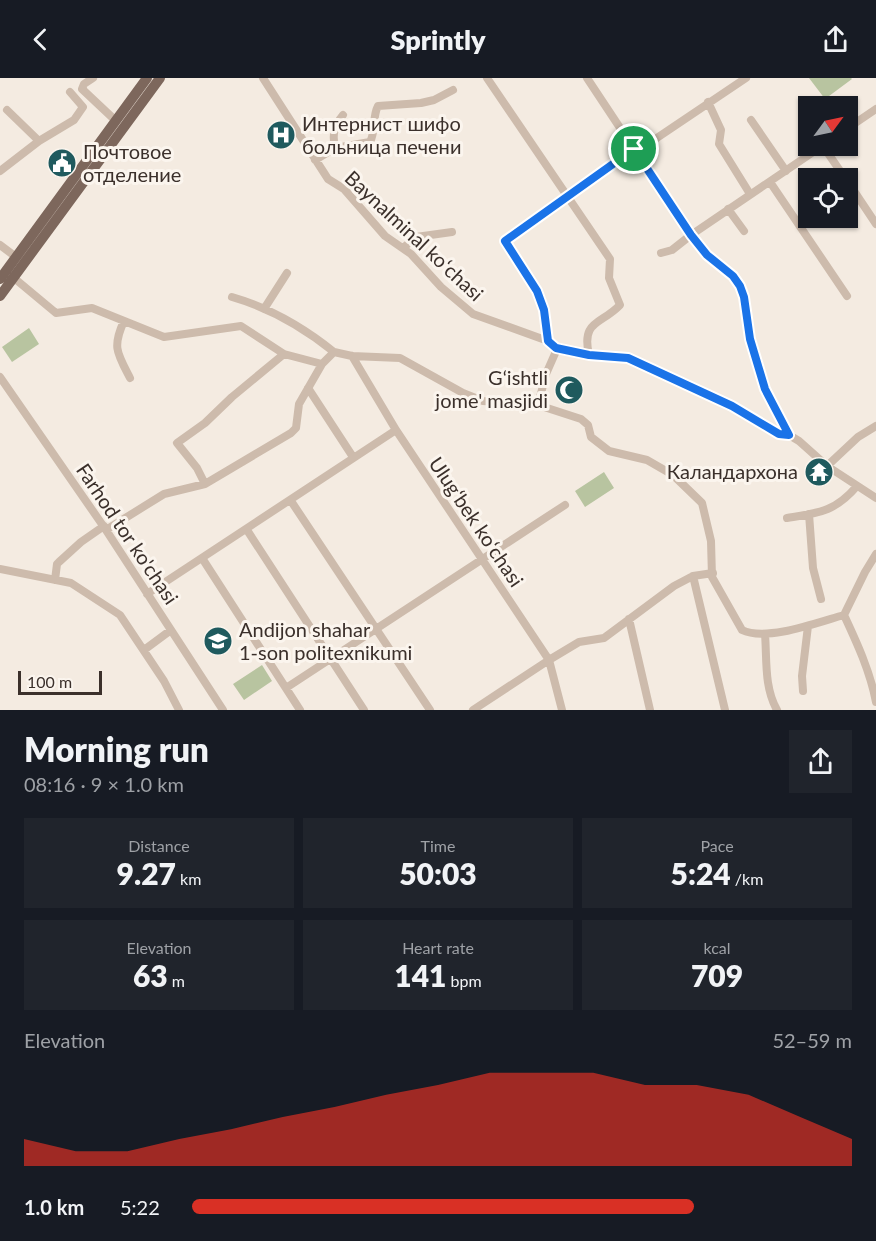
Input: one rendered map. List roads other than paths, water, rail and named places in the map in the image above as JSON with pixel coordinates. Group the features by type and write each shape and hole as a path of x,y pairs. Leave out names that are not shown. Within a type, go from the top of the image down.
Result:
{"main road":[{"path":"0,279 147,78"},
{"path":"0,296 160,78"}],"street":[{"path":"93,78 84,84 82,89 116,121"},
{"name":"Baynalminal koʻchasi","path":"263,78 328,179 344,189 385,236 411,254 441,287 473,314 548,341 556,348 589,355 628,358 732,406 779,434 789,435 827,466 876,498"},
{"path":"487,78 610,259 609,278 620,304 587,333 585,341 589,355"},
{"path":"587,78 691,235 707,255 733,276 740,286 744,297 750,339 765,389 789,435"},
{"path":"548,341 542,300 505,241 635,150 746,78"},
{"path":"315,160 335,148 370,142 378,106 421,103 434,100 453,90"},
{"path":"0,171 39,141 74,120 83,107 70,92"},
{"path":"708,102 721,130 719,144 750,194"},
{"path":"858,121 876,109"},
{"path":"7,110 39,141"},
{"path":"335,148 332,136 343,115"},
{"path":"751,120 786,171"},
{"path":"661,253 672,249 808,156"},
{"path":"770,182 847,296"},
{"path":"858,198 876,224"},
{"path":"728,209 744,231"},
{"path":"403,248 416,237 452,232"},
{"path":"0,245 16,257"},
{"path":"264,309 287,273"},
{"path":"14,278 57,313 92,308 164,337 241,326 284,354 322,364"},
{"path":"232,297 296,324 334,352 352,356 400,358 463,393 483,401 538,405 581,419 588,425 591,437 609,451 647,460 674,475 702,503 711,541 712,577 739,626 747,632 765,634 808,626 844,615 876,554"},
{"path":"124,321 116,343 120,360 130,378"},
{"path":"538,405 556,348"},
{"path":"56,580 57,564 81,542 164,494 206,484 291,433 296,428 299,404 322,364 334,352"},
{"path":"206,484 197,468 177,443 205,423 232,397 284,354"},
{"name":"Ulugʻbek koʻchasi","path":"352,356 396,430 549,660 562,710"},
{"name":"Farhod tor ko'chasi","path":"0,377 105,528 223,710"},
{"path":"308,388 353,457"},
{"path":"827,466 858,436 876,426"},
{"path":"147,594 396,430"},
{"path":"787,518 827,511 838,504 856,486"},
{"path":"291,501 430,710"},
{"path":"286,688 566,505"},
{"path":"809,514 813,568 821,599"},
{"path":"247,530 364,710"},
{"path":"202,558 300,710"},
{"path":"0,569 70,583 120,615 164,681 178,710"},
{"path":"472,710 579,642 602,639 674,586 693,576 713,573"},
{"path":"693,576 725,710"},
{"path":"844,615 863,657 876,702"},
{"path":"629,619 650,710"},
{"path":"803,691 802,676 808,626"},
{"path":"619,627 634,636"},
{"path":"144,650 171,630"},
{"path":"765,634 767,681 771,699 777,710"}],"place":[{"name":"Интернист шифо больница печени","path":"281,135"},
{"name":"Почтовое отделение","path":"62,163"},
{"name":"Gʻishtli jome' masjidi","path":"569,390"},
{"name":"Каландархона","path":"819,472"},
{"name":"Andijon shahar 1-son politexnikumi","path":"218,641"}]}
